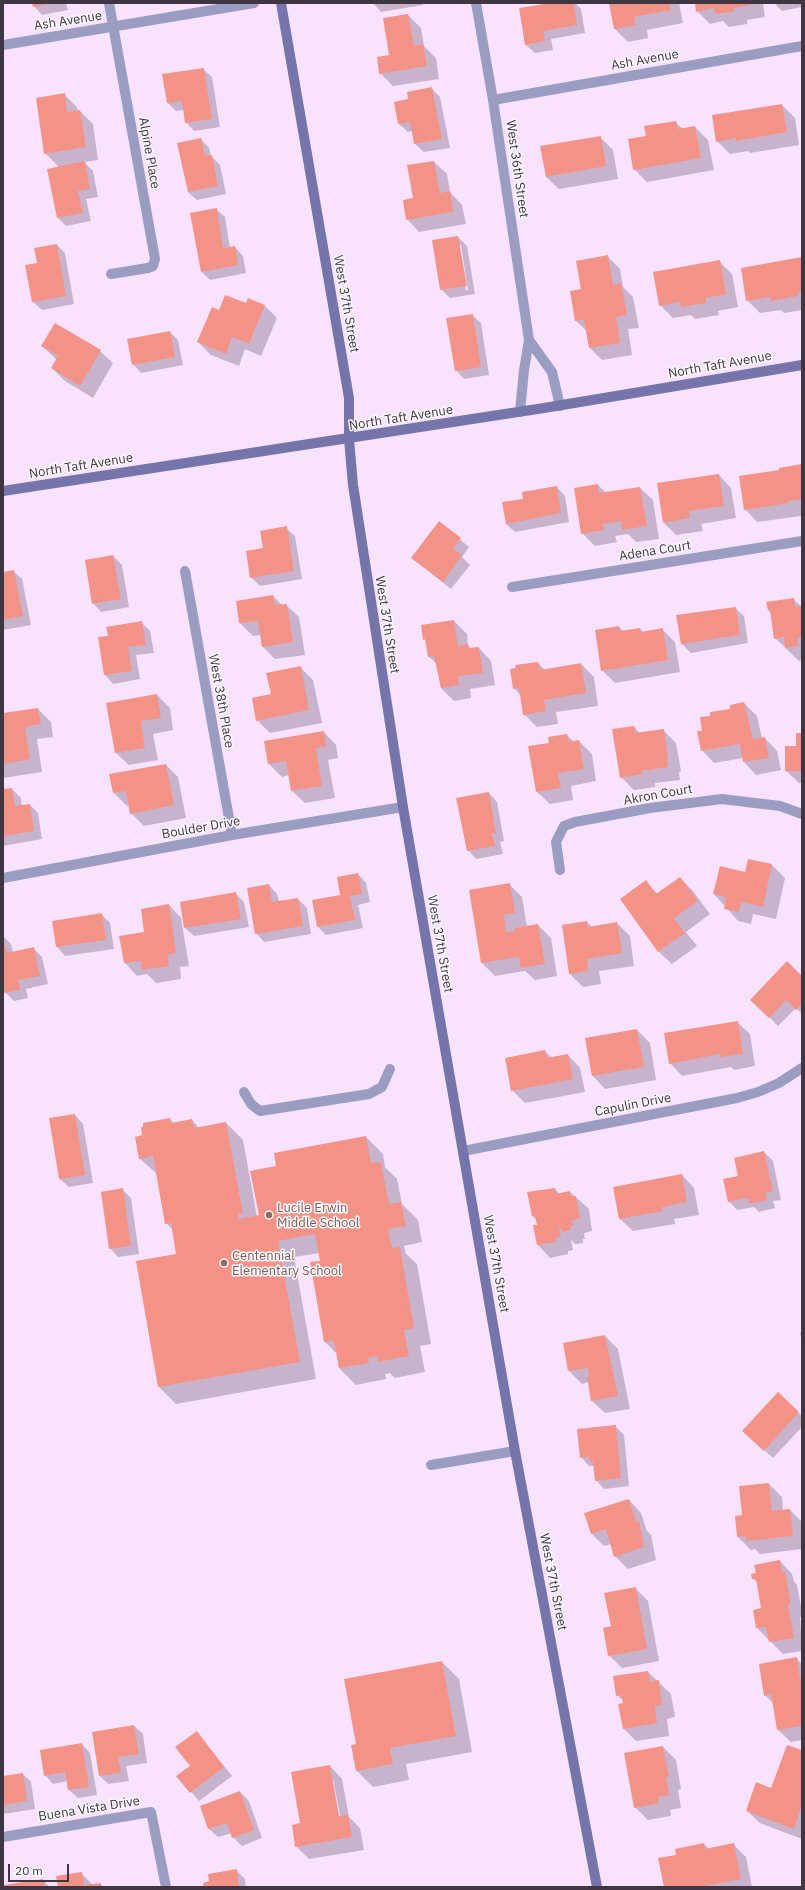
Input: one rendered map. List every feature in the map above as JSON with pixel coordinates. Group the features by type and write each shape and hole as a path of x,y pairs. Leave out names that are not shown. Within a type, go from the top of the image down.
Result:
{"street":[{"name":"Alpine Place","path":"109,3 155,260 153,266 148,268 111,274"},
{"name":"Ash Avenue","path":"3,45 254,3"},
{"name":"West 37th Street","path":"281,3 349,398 349,439 354,492 403,807 516,1451 597,1887"},
{"name":"West 36th Street","path":"476,3 493,100 529,340 524,370 520,412"},
{"name":"Ash Avenue","path":"493,100 802,46"},
{"name":"West 36th Street","path":"529,340 552,372 560,406"},
{"name":"North Taft Avenue","path":"3,491 560,406 802,365"},
{"name":"Adena Court","path":"512,587 802,541"},
{"name":"West 38th Place","path":"185,571 232,835"},
{"name":"Akron Court","path":"560,870 556,842 564,826 575,822 650,808 722,799 780,806 802,814"},
{"name":"Boulder Drive","path":"3,878 232,835 403,807"},
{"name":"Capulin Drive","path":"463,1151 737,1098 758,1092 779,1083 802,1068"},
{"path":"244,1092 251,1104 260,1111 369,1094 382,1087 390,1069"},
{"path":"430,1465 516,1451"},
{"name":"Buena Vista Drive","path":"3,1837 152,1812 166,1887"}],"building":[{"path":"32,3 48,3 48,4 33,7"},
{"path":"551,3 574,3 577,25 543,31 545,41 525,45 519,8"},
{"path":"609,3 669,3 671,10 634,17 636,25 614,29"},
{"path":"695,3 755,4 734,8 735,11 715,14 714,8 696,12"},
{"path":"408,14 414,46 423,44 427,66 379,74 377,57 389,55 383,18"},
{"path":"204,68 212,119 185,123 182,101 167,103 162,74"},
{"path":"432,87 442,139 414,144 410,122 398,124 394,102 408,99 407,92"},
{"path":"65,93 67,112 80,110 86,147 44,154 36,98"},
{"path":"782,104 787,132 736,141 736,138 716,142 712,115"},
{"path":"676,121 678,129 695,126 701,158 633,170 628,139 646,136 644,126"},
{"path":"601,136 606,166 546,177 540,146"},
{"path":"201,138 205,156 212,155 218,186 188,192 177,143"},
{"path":"85,161 90,189 78,191 83,213 57,218 47,169"},
{"path":"434,161 440,193 450,191 453,212 406,220 403,200 413,198 407,165"},
{"path":"217,208 223,248 235,246 238,265 201,272 190,213"},
{"path":"458,236 467,286 440,290 432,240"},
{"path":"57,244 66,296 32,302 25,265 37,263 34,248"},
{"path":"608,255 613,285 621,283 627,315 616,317 620,343 589,348 584,320 575,321 570,291 581,289 576,261"},
{"path":"802,257 802,292 798,293 798,296 771,301 770,297 746,301 741,268"},
{"path":"720,260 726,294 706,298 706,303 681,307 680,302 659,306 653,272"},
{"path":"225,295 246,303 248,298 265,305 249,344 232,337 226,354 197,342 212,307 219,310"},
{"path":"473,314 481,367 455,371 446,318"},
{"path":"55,323 101,350 80,386 51,368 58,356 41,346"},
{"path":"170,331 175,357 132,365 127,339"},
{"path":"802,464 802,499 788,501 789,503 744,510 739,476 779,470 779,468"},
{"path":"719,474 724,506 689,511 690,518 663,523 657,483"},
{"path":"598,484 599,493 640,487 647,526 622,530 621,521 603,524 604,530 581,534 574,488"},
{"path":"557,486 561,513 506,524 502,502 523,499 522,492"},
{"path":"439,521 461,538 453,549 462,555 443,582 411,558"},
{"path":"287,526 294,571 250,578 246,551 263,548 260,531"},
{"path":"113,555 121,599 92,604 85,560"},
{"path":"14,570 23,616 3,620 3,572"},
{"path":"273,595 275,605 287,604 293,642 262,647 258,621 239,623 236,601"},
{"path":"794,598 795,607 801,606 802,609 802,637 797,638 798,646 785,648 784,637 774,639 770,610 768,610 766,602"},
{"path":"736,607 740,635 681,644 676,615"},
{"path":"454,620 458,646 468,644 469,648 479,647 483,673 458,676 459,685 441,688 434,656 428,657 425,639 423,640 421,625"},
{"path":"142,621 146,645 128,647 132,671 104,675 98,637 108,636 106,627"},
{"path":"619,626 620,631 640,628 641,632 663,628 668,660 601,671 595,630"},
{"path":"538,662 540,670 581,663 586,693 544,700 546,711 523,715 519,688 513,689 510,669 516,668 515,665"},
{"path":"301,666 309,710 256,721 252,698 271,694 266,673"},
{"path":"157,694 161,718 141,721 145,748 115,753 106,703"},
{"path":"744,702 753,739 765,737 769,758 743,762 740,744 701,751 697,731 702,731 700,717 710,716 710,712 730,709 730,705"},
{"path":"38,708 41,724 25,727 30,759 3,764 3,713"},
{"path":"634,726 635,733 664,729 668,767 642,771 643,774 620,778 612,729"},
{"path":"324,731 326,746 316,748 322,786 291,791 286,761 268,764 264,741"},
{"path":"796,733 802,733 802,771 785,771 785,746 796,746"},
{"path":"567,734 569,742 579,740 584,769 558,773 561,788 536,792 528,746 549,743 548,737"},
{"path":"166,764 174,805 130,814 126,791 113,793 109,774"},
{"path":"12,788 15,806 30,804 34,831 3,836 3,789"},
{"path":"489,792 496,833 492,833 495,846 467,851 456,798"},
{"path":"748,859 772,864 763,907 741,902 739,912 724,909 726,897 713,894 720,866 745,872"},
{"path":"358,873 362,894 350,896 355,920 317,927 312,900 340,895 337,877"},
{"path":"680,877 698,901 674,918 685,933 658,952 620,899 646,880 656,894"},
{"path":"510,883 515,913 504,915 506,932 515,931 515,928 538,924 545,964 521,968 519,957 481,963 469,890"},
{"path":"269,884 272,902 298,898 303,926 255,934 247,888"},
{"path":"236,892 241,919 184,928 180,902"},
{"path":"169,904 176,953 168,955 169,966 142,970 141,961 124,963 119,936 144,932 141,909"},
{"path":"102,913 106,940 56,947 52,921"},
{"path":"587,921 588,927 617,922 622,953 587,959 588,971 569,974 562,925"},
{"path":"3,938 7,953 34,947 40,976 18,980 20,990 4,993"},
{"path":"787,961 802,976 802,1004 796,1010 786,1000 769,1018 750,1000"},
{"path":"738,1021 743,1054 720,1057 720,1054 669,1064 664,1033"},
{"path":"637,1029 644,1067 592,1076 585,1038"},
{"path":"545,1050 547,1058 568,1054 573,1079 511,1091 505,1058"},
{"path":"75,1114 85,1175 59,1179 49,1118"},
{"path":"170,1118 171,1123 192,1119 194,1128 226,1122 243,1214 238,1214 239,1219 259,1215 250,1171 276,1166 274,1153 366,1136 371,1163 381,1162 389,1204 401,1202 406,1226 388,1229 392,1248 400,1247 414,1328 404,1330 409,1356 378,1362 377,1356 368,1358 369,1363 339,1368 334,1341 324,1342 310,1262 320,1261 315,1234 278,1241 300,1362 158,1387 136,1261 176,1254 171,1223 165,1224 153,1156 139,1159 135,1137 142,1135 141,1127 143,1127 143,1123"},
{"path":"764,1151 773,1191 765,1193 767,1200 749,1204 748,1198 728,1202 723,1179 738,1176 734,1158"},
{"path":"682,1174 687,1202 662,1207 663,1211 619,1219 613,1187"},
{"path":"123,1188 131,1246 109,1249 101,1192"},
{"path":"555,1188 556,1194 570,1191 571,1196 576,1196 580,1219 572,1220 573,1226 570,1227 571,1230 562,1232 561,1228 559,1228 561,1237 555,1238 556,1242 537,1245 533,1225 537,1225 535,1216 532,1216 527,1192"},
{"path":"605,1335 618,1396 591,1401 587,1377 589,1376 588,1368 568,1371 563,1343"},
{"path":"778,1392 799,1412 764,1451 742,1431"},
{"path":"616,1425 621,1478 595,1481 593,1462 590,1462 589,1457 580,1458 577,1429"},
{"path":"769,1483 772,1511 790,1509 793,1536 746,1541 746,1536 737,1537 735,1516 742,1515 739,1486"},
{"path":"629,1499 636,1522 639,1521 644,1547 614,1557 606,1529 591,1534 584,1513"},
{"path":"780,1560 782,1572 785,1571 791,1604 788,1605 794,1638 769,1642 766,1627 756,1628 753,1610 761,1608 756,1579 752,1579 751,1574 756,1573 754,1565"},
{"path":"636,1587 647,1649 608,1656 603,1628 611,1626 604,1593"},
{"path":"797,1657 800,1678 802,1678 802,1726 777,1730 771,1694 764,1696 759,1664"},
{"path":"442,1661 456,1736 390,1748 393,1764 356,1771 351,1745 356,1744 344,1679"},
{"path":"648,1671 650,1682 659,1680 662,1705 655,1706 657,1723 623,1729 618,1704 623,1703 621,1695 616,1696 613,1676"},
{"path":"134,1725 139,1754 118,1757 121,1773 99,1776 92,1732"},
{"path":"197,1731 224,1767 190,1793 176,1776 190,1766 175,1747"},
{"path":"82,1743 89,1787 68,1790 65,1772 44,1776 40,1750"},
{"path":"787,1745 802,1750 802,1805 794,1829 746,1811 756,1782 771,1788"},
{"path":"663,1746 669,1777 666,1777 669,1795 658,1797 659,1803 634,1808 624,1753"},
{"path":"330,1765 339,1816 348,1815 352,1837 295,1847 292,1825 300,1823 291,1772"},
{"path":"23,1773 27,1801 3,1805 3,1776"},
{"path":"240,1791 254,1830 232,1838 227,1823 208,1829 200,1806"},
{"path":"704,1843 705,1849 734,1843 741,1879 700,1887 664,1887 658,1858 676,1855 675,1849"},
{"path":"237,1869 239,1887 204,1887 203,1883 209,1881 208,1874"},
{"path":"82,1872 84,1885 101,1883 101,1887 58,1887 56,1876"},
{"path":"43,1879 45,1887 3,1887 3,1885"}],"place":[{"name":"Lucile Erwin Middle School","path":"269,1215"},
{"name":"Centennial Elementary School","path":"224,1263"}]}
